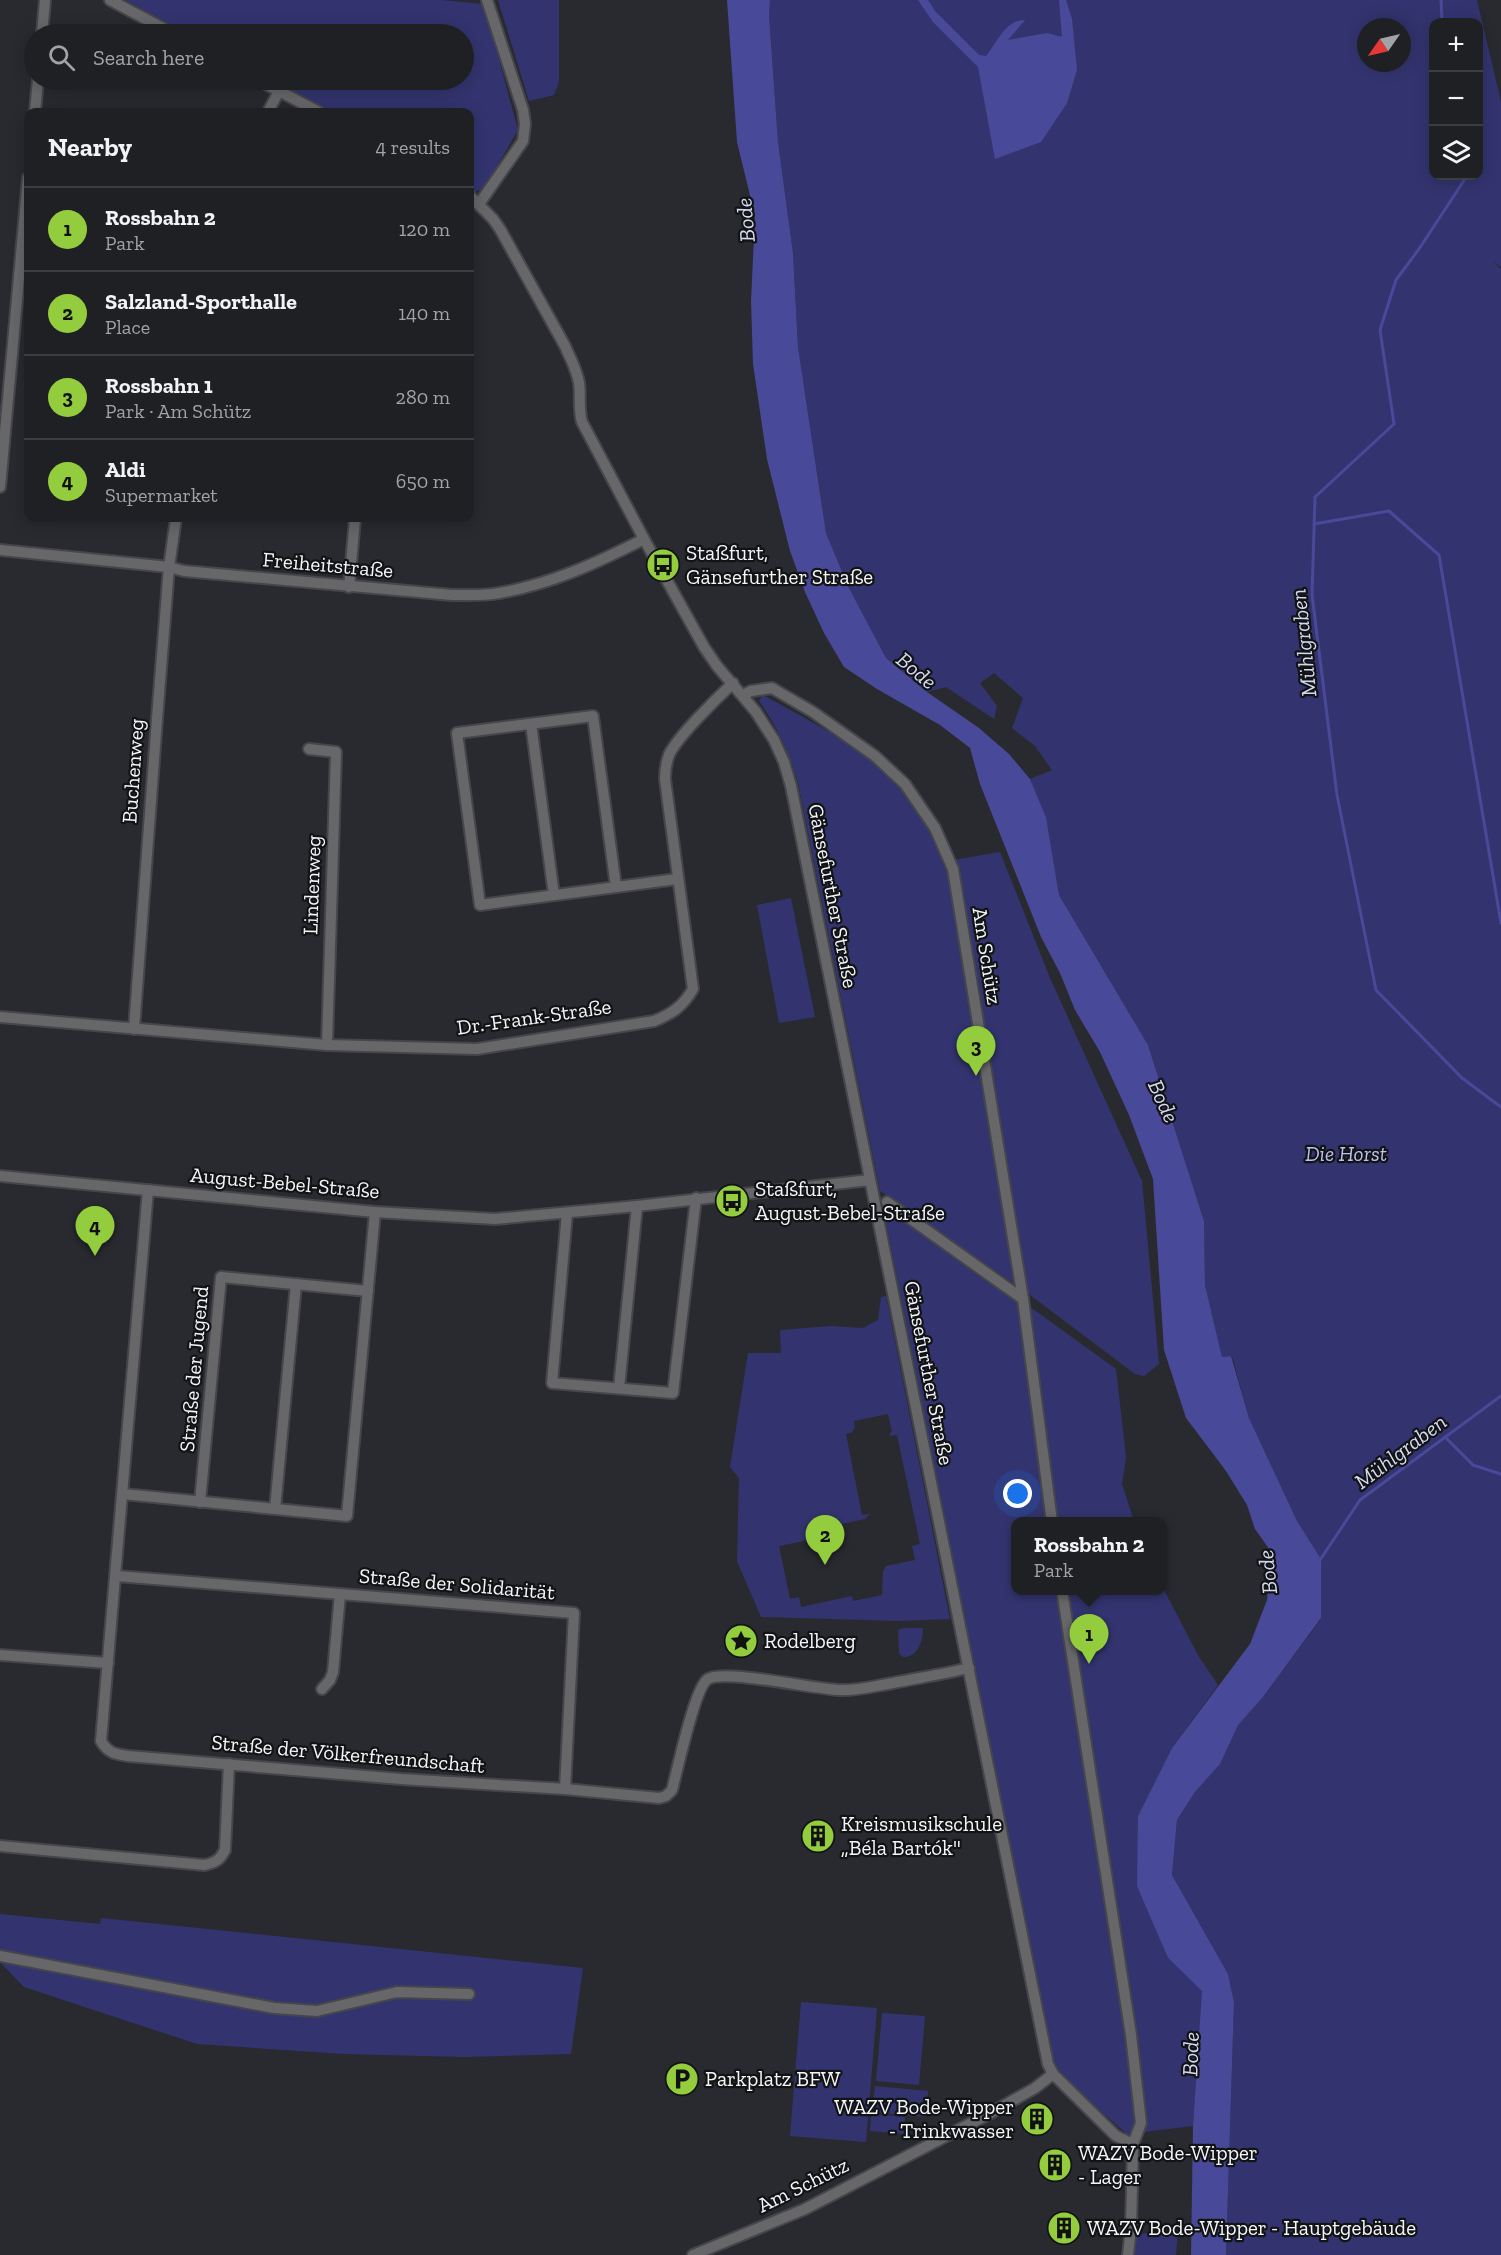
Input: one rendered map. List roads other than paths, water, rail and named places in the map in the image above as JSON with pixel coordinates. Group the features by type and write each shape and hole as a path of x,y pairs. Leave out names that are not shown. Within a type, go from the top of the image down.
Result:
{"street":[{"path":"43,24 45,0"},
{"path":"110,0 155,24"},
{"path":"479,204 523,141 525,131 523,110 487,0"},
{"path":"35,108 37,90"},
{"path":"270,108 279,91 311,108"},
{"name":"Gänsefurther Straße","path":"474,200 493,219 508,241 574,366 579,383 582,422 644,539 704,647 717,666 743,695 774,740 790,779 1041,2031 1048,2064 1053,2074"},
{"path":"0,487 3,408 24,215"},
{"name":"Buchenweg","path":"134,1029 169,567 175,522"},
{"path":"349,587 355,522"},
{"name":"Freiheitstraße","path":"0,550 169,567 184,571 452,595 497,594 550,582 599,562 644,539"},
{"name":"Dr.-Frank-Straße","path":"0,1017 327,1045 477,1049 668,1016 686,1001 693,989 665,779 668,757 678,741 733,683"},
{"name":"Am Schütz","path":"743,695 751,691 772,688 875,756 905,784 935,828 953,869 1023,1299 1051,1517"},
{"path":"616,887 593,716 457,733 480,905 677,879"},
{"path":"531,724 554,895"},
{"name":"Lindenweg","path":"309,749 336,752 327,1045"},
{"name":"August-Bebel-Straße","path":"0,1176 375,1212 495,1219 870,1180"},
{"path":"0,1655 108,1663 148,1190"},
{"path":"567,1213 552,1383 673,1393 696,1198"},
{"path":"888,1202 1023,1299"},
{"path":"619,1388 637,1206"},
{"path":"123,1494 347,1516 375,1212"},
{"name":"Straße der Jugend","path":"200,1502 221,1277 368,1291"},
{"path":"275,1509 296,1284"},
{"name":"Straße der Solidarität","path":"117,1576 574,1613 565,1789"},
{"name":"Straße der Solidarität","path":"322,1689 330,1680 333,1672 340,1594"},
{"path":"1063,1595 1131,2035 1141,2123 1133,2144 1128,2255"},
{"name":"Straße der Völkerfreundschaft","path":"108,1663 101,1741 106,1750 114,1754 401,1779 565,1789"},
{"path":"565,1789 658,1798 666,1796 672,1790 701,1685 707,1679 717,1676 839,1690 861,1689 969,1668"},
{"path":"0,1846 204,1865 214,1864 225,1850 229,1764"},
{"path":"0,1956 274,2008 318,2011 397,1992 469,1995"},
{"path":"1053,2074 1116,2136 1133,2144"},
{"name":"Am Schütz","path":"693,2255 805,2209 989,2114 1035,2088 1053,2074"}],"water":[{"name":"Bode","path":"727,0 770,0 769,15 778,142 793,253 798,347 826,533 848,586 886,658 927,692 979,728 1009,754 1030,779 1046,817 1059,895 1148,1045 1204,1221 1205,1285 1222,1357 1231,1356 1249,1418 1297,1521 1321,1559 1321,1618 1263,1697 1238,1725 1220,1764 1195,1792 1177,1820 1172,1875 1228,1974 1234,2002 1226,2255 1191,2255 1193,2126 1202,1991 1168,1958 1137,1886 1138,1816 1172,1748 1250,1644 1267,1600 1272,1553 1255,1529 1247,1505 1226,1471 1186,1418 1164,1350 1153,1179 1129,1115 1100,1052 1075,1010 1060,973 1041,937 980,784 970,748 940,725 844,667 824,633 805,592 790,551 767,459 753,364 751,301 755,216 737,142"},
{"path":"918,0 928,0 935,11 979,55 986,56 1002,33 1018,21 1025,20 1008,40 1047,33 1062,37 1059,0 1066,0 1072,19 1077,70 1067,103 1041,142 995,159 978,67 933,22"}],"waterway":[{"name":"Mühlgraben","path":"1441,0 1442,18"},
{"name":"Mühlgraben","path":"1464,180 1396,280 1380,330 1394,424 1315,497 1312,595 1337,795 1376,990 1462,1078 1501,1107"},
{"path":"1314,524 1389,511 1439,555 1501,923"},
{"name":"Mühlgraben","path":"1320,1560 1360,1500 1501,1396"},
{"path":"1445,1437 1473,1465 1501,1474"}],"place":[{"name":"Staßfurt, Gänsefurther Straße","path":"663,565"},
{"name":"Rossbahn 1","path":"976,1076"},
{"name":"Staßfurt, August-Bebel-Straße","path":"732,1201"},
{"name":"Aldi","path":"95,1256"},
{"name":"Salzland-Sporthalle","path":"825,1565"},
{"name":"Rodelberg","path":"741,1641"},
{"name":"Rossbahn 2","path":"1089,1664"},
{"name":"Kreismusikschule „Béla Bartók\"","path":"818,1836"},
{"name":"Parkplatz BFW","path":"682,2079"},
{"name":"WAZV Bode-Wipper - Trinkwasser","path":"1037,2119"},
{"name":"WAZV Bode-Wipper - Lager","path":"1055,2165"},
{"name":"WAZV Bode-Wipper - Hauptgebäude","path":"1064,2228"}],"park label":[{"name":"Die Horst","path":"1346,1154"}]}
